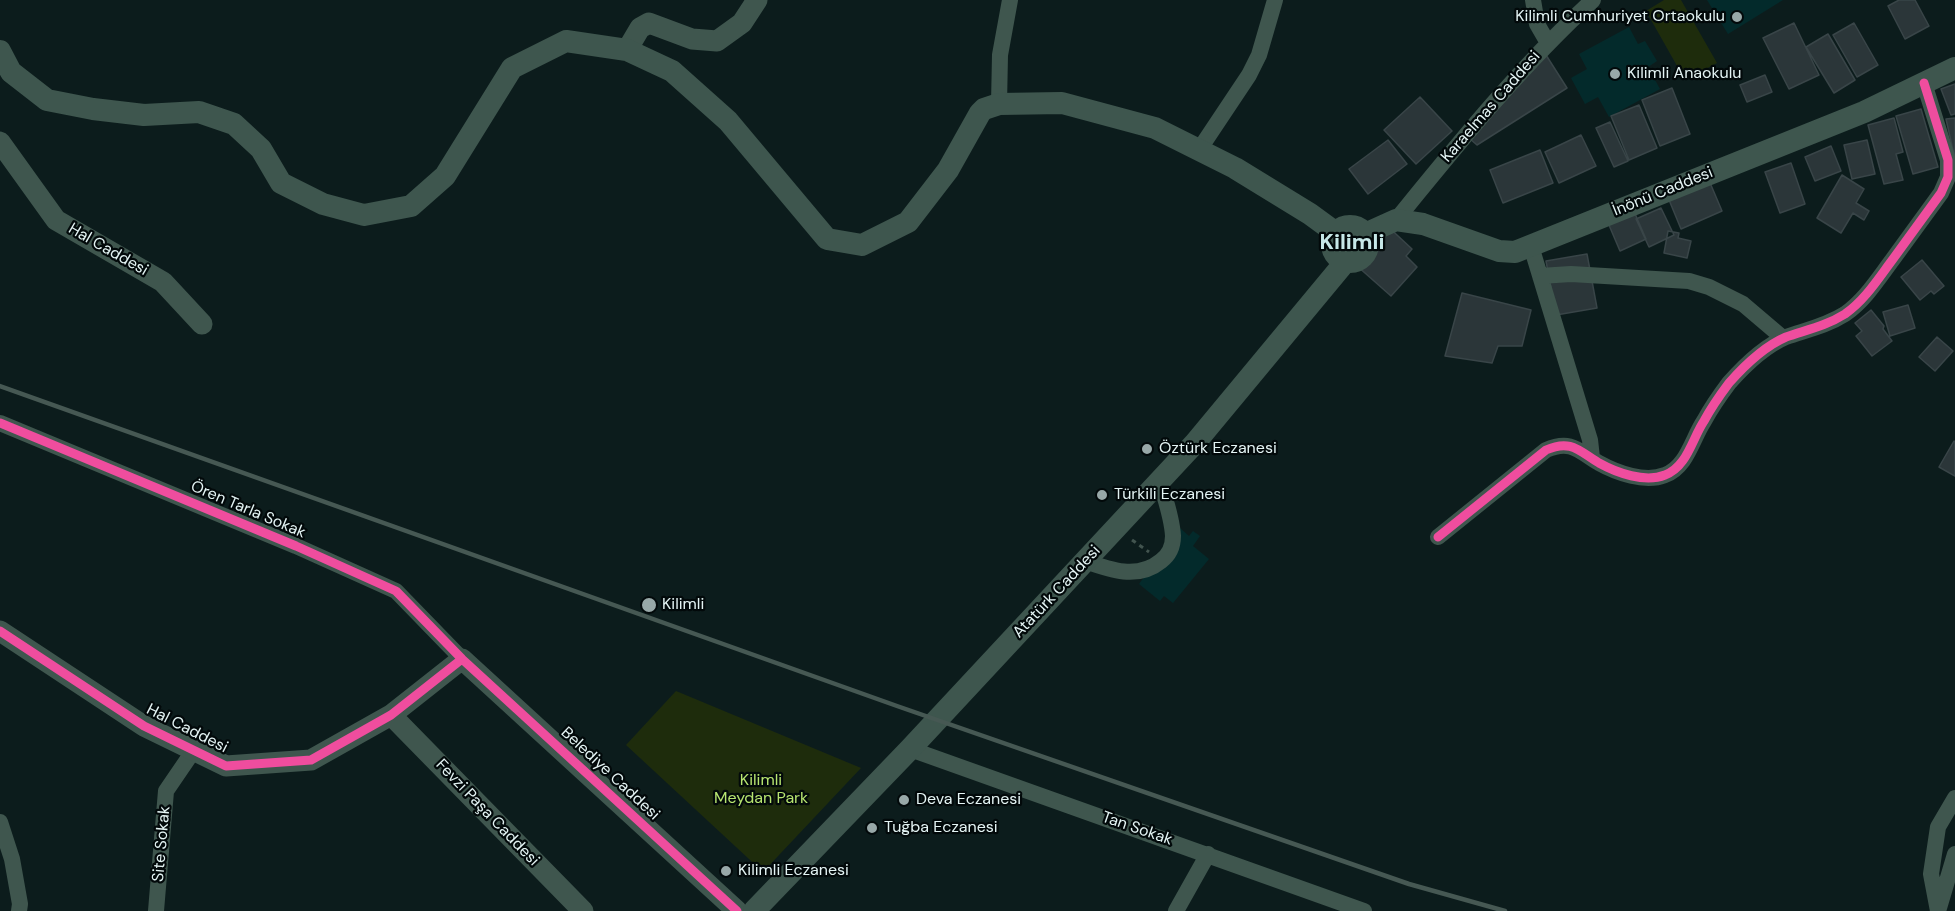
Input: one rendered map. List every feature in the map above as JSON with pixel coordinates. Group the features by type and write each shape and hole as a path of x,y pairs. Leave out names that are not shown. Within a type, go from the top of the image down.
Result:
{"main road":[{"path":"0,51 11,72 47,100 93,109 144,115 199,112 234,124 261,149 281,183 323,204 364,215 411,206 445,176 513,68 566,41 627,50 672,71 728,121 827,239 862,245 908,222 948,170 980,112 999,104 1062,104 1155,128 1236,168 1336,233"},
{"name":"İnönü Caddesi","path":"1395,220 1423,224 1499,251 1515,252 1864,112 1955,68"},
{"path":"1365,234 1395,220"},
{"path":"1351,226 1362,230 1365,234 1368,245 1358,260 1346,261 1340,258 1333,249 1332,243 1336,233 1341,229 1351,226"},
{"name":"Atatürk Caddesi","path":"754,911 910,749 1195,443 1346,261"}],"street":[{"path":"627,50 639,28 649,23 692,39 717,41 742,23 757,0"},
{"path":"999,104 1000,55 1010,0"},
{"path":"1199,150 1238,94 1255,63 1275,0"},
{"path":"1533,0 1537,24 1548,43"},
{"name":"Karaelmas Caddesi","path":"1395,220 1463,137 1548,43 1593,0"},
{"path":"1438,537 1546,450 1567,445 1584,451 1612,469 1635,476 1655,478 1671,472 1683,462 1703,422 1729,384 1758,356 1783,338 1832,321 1865,297 1941,193 1948,177 1948,160 1924,83"},
{"name":"Hal Caddesi","path":"0,142 56,220 163,282 201,324"},
{"path":"1531,246 1590,440 1592,458"},
{"path":"1540,276 1571,274 1689,281 1708,287 1743,304 1783,338"},
{"name":"Ören Tarla Sokak","path":"0,423 296,546 396,591 462,659"},
{"path":"1085,561 1129,572 1145,570 1166,556 1172,546 1173,538 1160,481"},
{"name":"Hal Caddesi","path":"0,631 144,726 226,766 311,760 391,715 462,659"},
{"name":"Belediye Caddesi","path":"462,659 737,911"},
{"name":"Fevzi Paşa Caddesi","path":"391,715 584,911"},
{"name":"Tan Sokak","path":"910,749 1364,911"},
{"name":"Site Sokak","path":"156,911 166,791 194,750"},
{"path":"1938,911 1931,874 1938,827 1955,798"},
{"path":"0,822 12,859 20,904 19,911"},
{"path":"1176,911 1208,854"},
{"path":"1938,911 1955,854"}],"path":[{"path":"1116,528 1161,561"}],"shaded area":[{"name":"Kilimli Cumhuriyet Ortaokulu","path":"1707,0 1783,0 1728,34"},
{"name":"Kilimli Anaokulu","path":"1629,27 1638,44 1645,41 1657,61 1648,67 1660,89 1609,117 1598,97 1585,104 1571,78 1587,69 1579,54"},
{"path":"1180,528 1189,536 1193,531 1200,536 1193,546 1209,559 1173,603 1164,596 1160,601 1139,584"}],"green space":[{"path":"1664,0 1681,0 1717,63 1685,80 1646,11"},
{"name":"Kilimli Meydan Park","path":"676,691 861,768 763,872 626,745"}],"building":[{"path":"1899,0 1915,0 1929,26 1905,39 1888,6"},
{"path":"1794,23 1819,75 1789,89 1763,38"},
{"path":"1854,23 1878,65 1857,77 1833,35"},
{"path":"1828,34 1855,80 1834,93 1806,47"},
{"path":"1539,44 1567,88 1477,145 1461,131"},
{"path":"1765,75 1772,92 1747,102 1740,85"},
{"path":"1955,84 1955,114 1951,115 1941,89"},
{"path":"1672,88 1690,134 1660,146 1642,100"},
{"path":"1420,97 1452,131 1416,164 1384,130"},
{"path":"1639,105 1657,148 1629,160 1611,116"},
{"path":"1921,109 1938,167 1913,174 1896,116"},
{"path":"1894,118 1903,152 1896,154 1903,180 1884,184 1868,125"},
{"path":"1955,118 1955,159 1946,119"},
{"path":"1610,122 1628,161 1614,167 1596,128"},
{"path":"1581,135 1596,166 1559,183 1545,152"},
{"path":"1388,140 1407,164 1368,194 1349,169"},
{"path":"1867,140 1875,174 1852,179 1844,145"},
{"path":"1831,146 1841,171 1815,181 1805,157"},
{"path":"1540,150 1553,183 1503,203 1490,170"},
{"path":"1791,163 1805,204 1780,213 1765,172"},
{"path":"1842,175 1864,189 1856,203 1869,211 1864,220 1853,213 1841,233 1817,218"},
{"path":"1708,178 1722,211 1681,229 1667,195"},
{"path":"1629,200 1646,239 1620,251 1603,211"},
{"path":"1661,208 1674,235 1649,247 1636,219"},
{"path":"1382,221 1412,249 1406,256 1417,267 1391,296 1348,258"},
{"path":"1668,231 1679,233 1678,238 1691,241 1687,258 1664,253"},
{"path":"1587,254 1597,308 1556,315 1546,261"},
{"path":"1922,260 1944,286 1934,294 1931,291 1920,300 1901,277"},
{"path":"1462,293 1531,310 1522,346 1498,346 1492,363 1445,356"},
{"path":"1908,305 1915,328 1890,336 1883,312"},
{"path":"1871,310 1892,341 1872,356 1856,336 1862,331 1855,323"},
{"path":"1937,337 1953,351 1935,371 1919,357"},
{"path":"1955,442 1955,476 1939,467"}],"railway":[{"path":"0,386 897,706 1409,884 1505,911"}],"cycle path":[{"path":"1438,537 1546,450 1555,447 1574,448 1606,467 1631,476 1649,478 1665,475 1679,466 1719,397 1748,363 1778,341 1831,322 1859,302 1941,193 1948,177 1948,160 1924,83"},
{"path":"0,423 296,546 396,591 462,659 737,911"},
{"path":"0,631 144,726 226,766 311,760 391,715 462,659"}],"place":[{"name":"Kilimli Cumhuriyet Ortaokulu","path":"1737,17"},
{"name":"Kilimli Anaokulu","path":"1615,74"},
{"name":"Öztürk Eczanesi","path":"1147,449"},
{"name":"Türkili Eczanesi","path":"1102,495"},
{"name":"Kilimli","path":"649,605"},
{"name":"Deva Eczanesi","path":"904,800"},
{"name":"Tuğba Eczanesi","path":"872,828"},
{"name":"Kilimli Eczanesi","path":"726,871"}],"district":[{"name":"Kilimli","path":"1352,243"}]}
